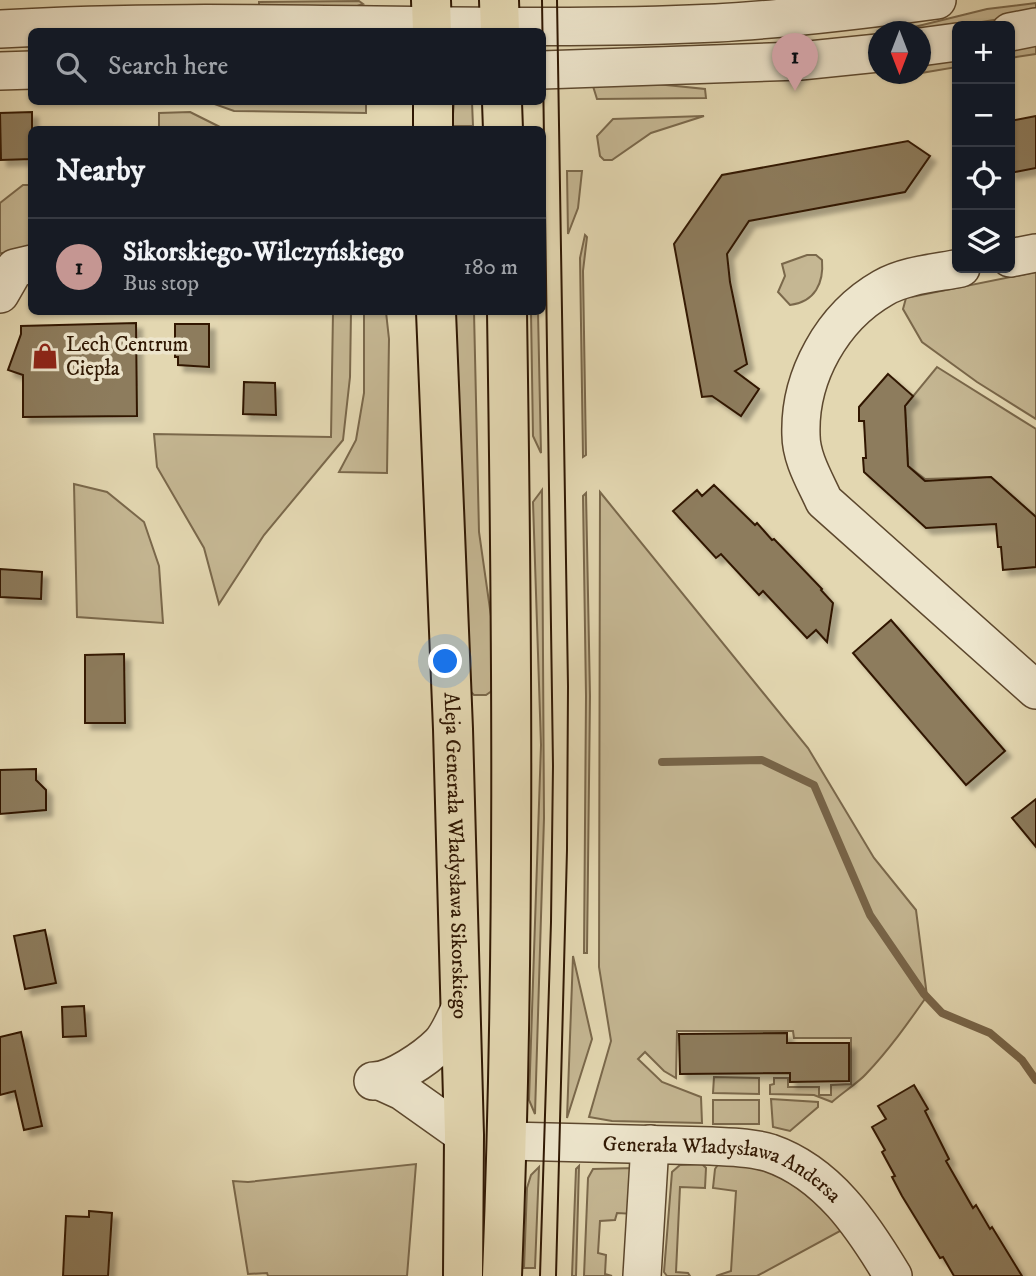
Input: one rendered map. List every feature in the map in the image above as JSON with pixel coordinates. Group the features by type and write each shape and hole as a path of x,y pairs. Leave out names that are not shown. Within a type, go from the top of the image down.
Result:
{"main road":[{"path":"433,105 433,126"},
{"path":"502,105 503,126"},
{"name":"Aleja Generała Władysława Sikorskiego","path":"436,315 453,729 464,1135 463,1276"},
{"path":"502,1276 508,1141 513,728 507,315"},
{"path":"453,729 513,728"}],"street":[{"path":"0,29 432,19 727,22 828,14 937,0"},
{"path":"1015,31 1036,27"},
{"path":"931,46 952,43"},
{"path":"546,70 787,62 868,54"},
{"path":"0,71 28,69"},
{"path":"1015,257 1036,253"},
{"path":"0,294 15,268 28,265"},
{"path":"952,270 884,287 839,323 817,359 804,399 801,437 809,469 824,501 1036,690"},
{"path":"459,1011 442,1043 400,1073 377,1081 402,1091 464,1135"},
{"name":"Generała Władysława Andersa","path":"508,1141 742,1148 769,1153 807,1171 834,1194 852,1214 893,1276"},
{"path":"642,1276 650,1144"}],"shaded area":[{"path":"359,1 363,4 343,11 264,10 259,5 259,2"},
{"path":"1036,3 1036,13 988,21 952,21 952,27 931,30 931,23 987,9"},
{"path":"1036,43 1036,54 1015,57 1015,47"},
{"path":"952,57 952,68 931,71 931,60"},
{"path":"627,81 705,89 706,98 597,99 592,83"},
{"path":"217,105 366,105 366,113 234,111"},
{"path":"454,105 472,105 473,126 452,126"},
{"path":"190,112 218,126 159,126 159,113"},
{"path":"704,116 651,133 612,160 604,160 600,156 597,136 613,119"},
{"path":"567,171 582,171 578,208 568,234"},
{"path":"23,185 28,185 28,253 0,253 0,203"},
{"path":"585,235 587,237 583,271 586,455 583,457 580,258"},
{"path":"807,255 816,255 822,260 819,284 812,296 790,305 778,292 785,276 782,264"},
{"path":"1036,272 1036,419 977,382 922,342 903,309 906,298"},
{"path":"333,315 351,315 350,377 343,440 264,535 219,604 204,548 157,467 154,434 331,437"},
{"path":"364,315 386,315 389,339 387,473 339,472 356,440 364,393"},
{"path":"454,315 474,315 479,532 491,616 496,688 486,695 474,695 466,687"},
{"path":"531,315 538,315 541,453 533,436"},
{"path":"937,367 1036,429 1036,517 991,477 925,479 908,466 905,406"},
{"path":"74,484 107,492 144,522 159,566 163,623 77,617"},
{"path":"542,490 544,818 535,1114 529,1100 541,745 533,502"},
{"path":"600,492 808,748 874,858 916,910 927,996 874,1065 832,1102 814,1095 770,1094 770,1085 774,1084 774,1078 788,1078 788,1087 819,1087 819,1095 831,1095 831,1085 851,1084 851,1038 794,1038 793,1031 677,1031 676,1078 664,1071 645,1052 638,1059 662,1082 701,1097 702,1123 612,1121 589,1117 611,1041 599,967"},
{"path":"586,493 590,696 587,953 584,953 586,696 583,496"},
{"path":"573,956 592,1039 567,1118"},
{"path":"714,1077 759,1078 759,1094 713,1093"},
{"path":"771,1099 818,1102 818,1107 790,1131 773,1127"},
{"path":"713,1100 759,1100 759,1124 713,1124"},
{"path":"719,1163 740,1165 774,1174 802,1191 842,1230 757,1276 716,1276 731,1271 736,1191 713,1188 715,1169"},
{"path":"416,1164 407,1276 248,1274 233,1181 248,1182"},
{"path":"702,1164 706,1168 705,1188 680,1187 676,1272 688,1273 690,1276 667,1276 664,1272 672,1172 680,1165"},
{"path":"579,1166 576,1276 572,1276 576,1169"},
{"path":"539,1167 535,1268 524,1268 527,1188 531,1175"},
{"path":"636,1168 635,1214 617,1213 615,1220 600,1221 598,1253 606,1255 605,1274 612,1276 584,1276 588,1178 593,1169"}],"building":[{"path":"32,112 32,126 28,126 28,159 1,160 0,113"},
{"path":"1036,116 1036,168 1015,172 1015,120"},
{"path":"908,141 930,156 905,192 749,221 727,254 747,364 735,371 759,389 741,416 712,396 702,397 674,244 722,175"},
{"path":"136,323 137,416 23,417 23,375 8,370 21,334 21,326"},
{"path":"175,324 209,324 209,367 178,365 178,357 175,357"},
{"path":"888,374 913,396 905,406 908,466 925,481 991,477 1036,517 1036,567 1003,570 996,524 926,528 864,472 864,421 859,421 859,407"},
{"path":"244,382 275,383 276,415 243,414"},
{"path":"714,485 755,525 757,523 774,539 833,603 827,642 816,630 807,638 763,591 759,595 721,554 716,558 673,511 697,490 702,496"},
{"path":"0,569 42,572 41,599 0,597"},
{"path":"891,620 1005,751 966,785 853,653"},
{"path":"124,654 125,723 85,723 85,655"},
{"path":"36,769 36,780 46,790 46,810 0,814 0,770"},
{"path":"1036,799 1036,847 1012,818"},
{"path":"45,930 56,983 25,989 14,936"},
{"path":"84,1006 86,1036 63,1037 62,1007"},
{"path":"21,1032 42,1126 24,1130 15,1091 0,1095 0,1037"},
{"path":"787,1033 787,1043 849,1043 849,1081 790,1082 790,1073 680,1074 679,1034"},
{"path":"914,1085 928,1109 925,1111 949,1159 946,1161 973,1208 976,1205 990,1229 992,1227 1022,1276 954,1276 902,1196 882,1152 885,1150 872,1127 886,1119 878,1106"},
{"path":"89,1211 112,1213 108,1276 63,1276 66,1216 89,1217"}],"waterway":[{"path":"662,762 762,760 814,785 870,915 924,994 942,1013 990,1033 1022,1060 1036,1080"}],"tram line":[{"path":"542,0 542,28"},
{"path":"556,1276 567,850 568,686 557,0"},
{"path":"544,105 544,126"},
{"path":"540,1276 553,766 546,279"}],"place":[{"name":"Sikorskiego-Wilczyńskiego","path":"795,91"},
{"name":"Lech Centrum Ciepła","path":"45,356"}]}
